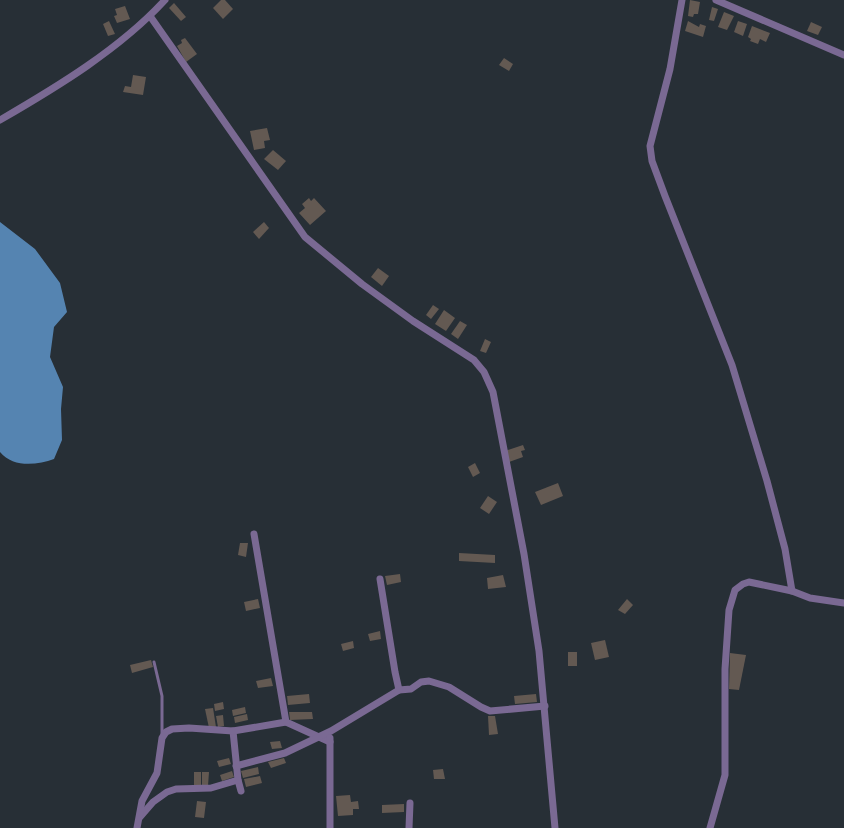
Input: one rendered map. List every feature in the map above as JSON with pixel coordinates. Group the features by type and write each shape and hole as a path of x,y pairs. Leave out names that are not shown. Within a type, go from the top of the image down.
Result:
{"street":[{"path":"0,120 75,75 150,16 165,0"},
{"path":"682,0 670,70 650,146 650,154 732,365 767,481 785,549 792,591"},
{"path":"716,0 844,54"},
{"path":"150,16 305,237 362,284 474,360 484,372 493,392 524,554 546,706 555,828"},
{"path":"254,534 286,722"},
{"path":"380,579 394,672 399,690"},
{"path":"710,828 725,775 724,669 727,622 731,600 738,588 749,582 792,591 810,598 844,603"},
{"path":"236,766 285,753 330,731 399,690 411,689 421,682 429,681 443,684 481,707 490,710 546,706"},
{"path":"137,828 144,794 155,780 157,774 162,738 166,732 172,729 233,731 286,722 330,742"},
{"path":"233,731 236,766 241,791"},
{"path":"330,731 330,828"},
{"path":"139,818 153,802 167,792 211,788 238,780"},
{"path":"409,828 410,803"}],"lane":[{"path":"154,662 162,696 162,738"}],"water":[{"path":"0,222 35,249 60,283 67,312 54,327 50,357 63,387 61,409 62,440 54,459 40,463 18,463 5,457 0,452"}],"building":[{"path":"221,0 225,0 233,9 223,19 213,8"},
{"path":"690,0 700,2 698,14 694,14 693,17 688,16"},
{"path":"174,3 186,17 181,21 169,8"},
{"path":"125,6 130,19 117,23 114,16 117,15 115,9"},
{"path":"712,7 718,9 714,21 709,20"},
{"path":"724,12 734,16 727,30 718,27"},
{"path":"109,21 115,34 108,36 103,24"},
{"path":"688,21 699,27 700,24 706,26 703,37 685,31"},
{"path":"738,21 747,24 743,36 734,32"},
{"path":"811,22 822,27 818,35 807,31"},
{"path":"752,26 770,33 766,42 760,39 758,44 750,41 751,39 748,37"},
{"path":"185,38 197,54 186,62 177,46"},
{"path":"504,58 513,64 509,71 499,65"},
{"path":"133,75 146,77 143,95 123,92 125,86 131,87"},
{"path":"267,128 270,140 264,141 265,148 254,150 250,131"},
{"path":"273,150 286,161 278,170 264,159"},
{"path":"309,198 311,201 314,198 326,211 310,225 299,213 305,208 302,204"},
{"path":"264,222 269,228 259,239 253,232"},
{"path":"378,268 389,276 382,286 371,277"},
{"path":"433,305 439,309 431,319 426,315"},
{"path":"444,310 455,318 446,331 435,324"},
{"path":"460,321 467,325 458,339 451,334"},
{"path":"485,339 491,342 486,353 480,351"},
{"path":"523,445 525,450 521,451 523,457 509,462 505,451"},
{"path":"475,463 480,473 473,477 468,467"},
{"path":"558,483 563,496 541,505 535,492"},
{"path":"488,496 497,502 489,514 480,508"},
{"path":"240,543 248,543 246,557 238,555"},
{"path":"459,553 495,555 495,563 459,561"},
{"path":"400,574 401,582 387,585 385,576"},
{"path":"503,575 506,587 488,589 487,578"},
{"path":"258,599 260,608 246,611 244,602"},
{"path":"627,599 633,605 625,614 618,610"},
{"path":"380,631 381,639 370,641 368,634"},
{"path":"605,640 609,657 595,660 591,643"},
{"path":"353,641 354,648 343,651 341,644"},
{"path":"568,652 577,652 577,666 568,666"},
{"path":"730,653 746,655 739,690 729,689"},
{"path":"151,660 153,667 132,673 130,665"},
{"path":"271,678 273,686 258,688 256,681"},
{"path":"309,694 310,703 288,705 287,696"},
{"path":"536,694 537,702 515,704 514,696"},
{"path":"223,702 224,709 215,711 214,704"},
{"path":"245,707 246,713 233,716 232,710"},
{"path":"213,708 216,727 209,728 205,709"},
{"path":"289,712 312,712 313,719 290,720"},
{"path":"247,714 248,720 235,723 234,717"},
{"path":"223,715 224,726 218,727 216,716"},
{"path":"488,716 495,716 498,734 489,735"},
{"path":"280,741 282,748 272,749 270,742"},
{"path":"229,758 231,764 219,767 217,761"},
{"path":"284,758 286,763 271,768 268,762"},
{"path":"258,767 259,774 243,778 241,771"},
{"path":"443,769 445,779 434,779 433,770"},
{"path":"232,771 234,777 222,781 220,775"},
{"path":"194,772 201,772 201,786 194,786"},
{"path":"202,772 209,772 208,786 202,786"},
{"path":"260,776 262,783 246,787 244,779"},
{"path":"350,795 351,802 358,801 359,809 353,809 353,815 338,816 336,796"},
{"path":"197,801 206,802 204,818 195,817"},
{"path":"404,804 404,812 382,813 382,805"}]}
